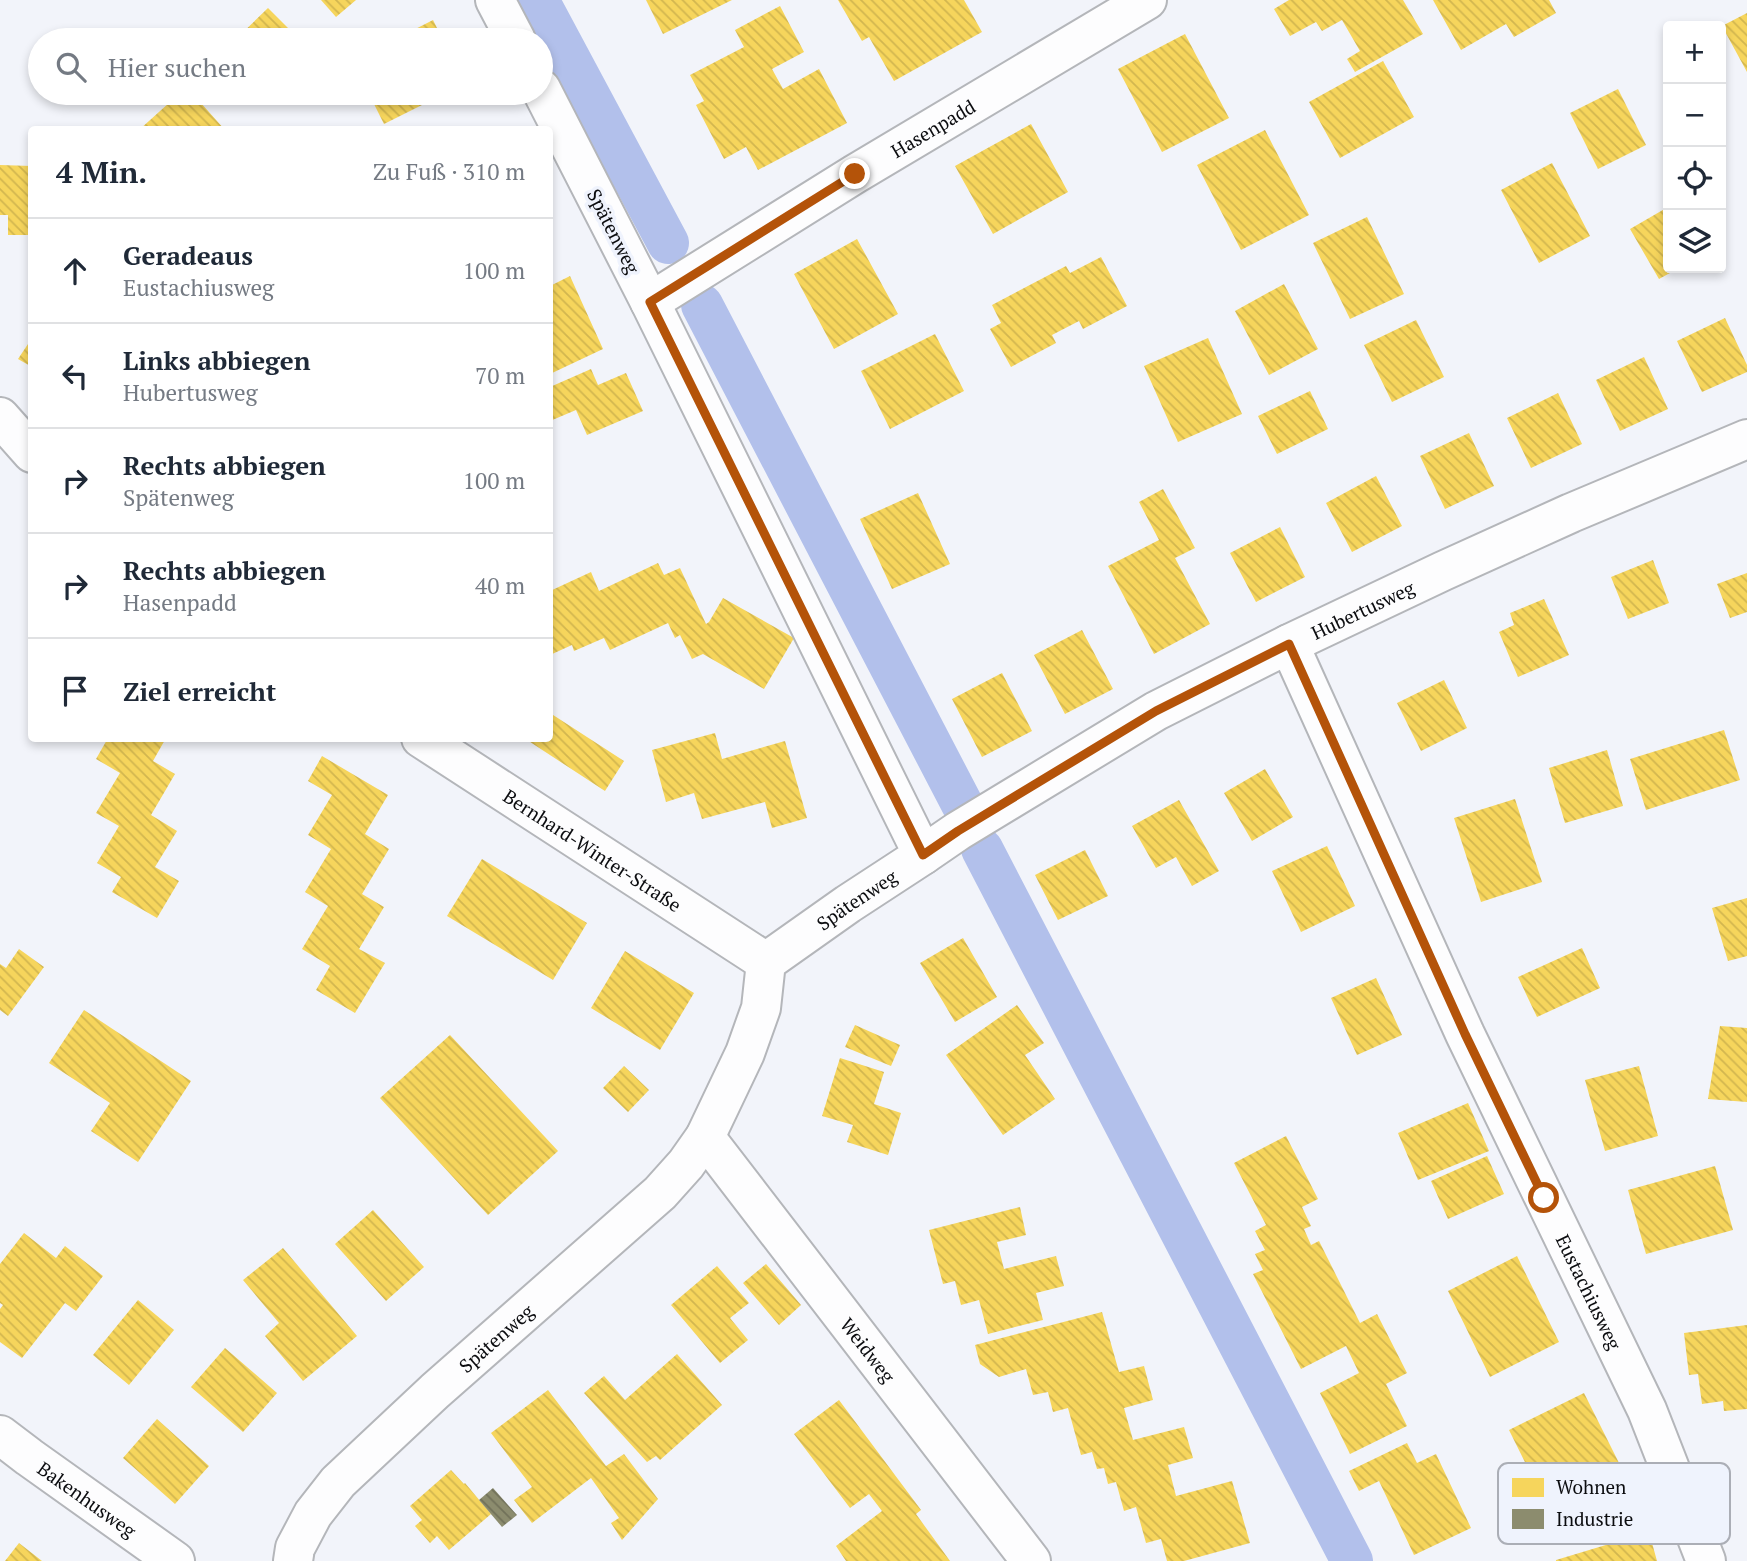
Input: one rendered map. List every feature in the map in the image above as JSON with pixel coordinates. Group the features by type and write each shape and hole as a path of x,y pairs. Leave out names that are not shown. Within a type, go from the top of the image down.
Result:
{"street":[{"path":"495,0 510,28"},
{"name":"Hasenpadd","path":"650,302 855,174 1147,0"},
{"name":"Spätenweg","path":"293,1561 295,1548 313,1514 338,1482 435,1391 660,1193 686,1164 705,1137 745,1053 761,1008 766,962 923,855 650,302 549,105"},
{"path":"0,417 28,448"},
{"name":"Hubertusweg","path":"923,855 1156,711 1289,644 1571,513 1747,439"},
{"name":"Eustachiusweg","path":"1289,644 1465,1034 1647,1410 1668,1463"},
{"name":"Bernhard-Winter-Straße","path":"427,742 766,962"},
{"name":"Weidweg","path":"705,1137 1031,1561"},
{"name":"Bakenhusweg","path":"0,1435 175,1561"},
{"name":"Eustachiusweg","path":"1699,1544 1706,1561"}],"building: Wohnen":[{"path":"321,0 356,0 336,17"},
{"path":"646,0 732,0 663,34"},
{"path":"838,0 964,0 982,32 894,81 869,37 862,41"},
{"path":"1289,0 1403,0 1423,34 1355,72 1347,59 1360,51 1342,20 1322,31 1316,22 1290,36 1274,9"},
{"path":"1433,0 1549,0 1556,13 1514,37 1506,24 1461,50"},
{"path":"780,6 804,52 772,69 783,89 819,69 847,123 758,170 746,147 724,159 696,105 704,101 690,75 744,47 735,30"},
{"path":"268,8 288,28 247,28"},
{"path":"1747,13 1747,72 1726,33 1726,24"},
{"path":"433,20 437,28 417,28"},
{"path":"1185,34 1229,118 1162,152 1118,69"},
{"path":"1383,61 1414,117 1340,158 1309,102"},
{"path":"1618,89 1646,145 1598,169 1570,113"},
{"path":"167,105 203,105 221,126 143,126"},
{"path":"374,105 422,105 384,124"},
{"path":"1031,124 1068,192 993,234 955,166"},
{"path":"1265,130 1309,215 1241,250 1197,165"},
{"path":"1552,163 1590,236 1539,263 1501,190"},
{"path":"0,165 28,166 28,235 8,235 8,215 0,215"},
{"path":"1663,210 1663,273 1670,273 1659,279 1630,229"},
{"path":"1367,217 1404,294 1350,319 1313,243"},
{"path":"857,239 898,314 834,349 794,274"},
{"path":"1101,257 1127,306 1083,329 1079,321 1052,335 1056,343 1011,367 990,329 1001,323 992,305 1066,266 1070,273"},
{"path":"570,276 603,349 553,373 553,284"},
{"path":"1284,284 1318,349 1269,375 1235,311"},
{"path":"1725,318 1747,365 1747,372 1702,392 1677,341"},
{"path":"1416,320 1444,377 1392,402 1364,345"},
{"path":"935,334 964,391 890,429 861,371"},
{"path":"1208,338 1242,414 1178,442 1144,366"},
{"path":"28,344 28,365 18,359"},
{"path":"1644,357 1668,409 1620,431 1596,380"},
{"path":"591,369 598,385 626,373 643,411 587,435 576,410 553,420 553,386"},
{"path":"1310,391 1328,429 1277,454 1258,416"},
{"path":"1558,393 1582,444 1531,468 1507,418"},
{"path":"1469,433 1494,486 1445,509 1420,456"},
{"path":"1376,476 1402,526 1352,552 1326,503"},
{"path":"1163,489 1195,548 1175,558 1210,624 1154,654 1108,566 1159,540 1139,502"},
{"path":"918,493 950,564 892,589 860,519"},
{"path":"1280,527 1305,577 1256,602 1230,553"},
{"path":"1653,560 1669,603 1628,619 1611,577"},
{"path":"658,563 664,575 680,568 706,624 723,598 794,638 764,689 703,654 692,659 680,635 675,638 668,623 610,650 604,638 574,651 572,645 553,654 553,590 591,572 599,591"},
{"path":"1747,573 1747,612 1730,618 1717,584"},
{"path":"1544,599 1569,655 1518,677 1499,632 1514,625 1510,613"},
{"path":"1082,630 1113,689 1065,714 1034,655"},
{"path":"1002,673 1032,731 982,757 952,699"},
{"path":"1444,680 1467,728 1421,751 1397,703"},
{"path":"553,715 624,761 605,791 530,742 553,742"},
{"path":"1724,730 1740,780 1646,810 1630,759"},
{"path":"715,733 722,759 785,741 807,818 772,828 765,802 702,819 694,793 666,802 652,750"},
{"path":"106,742 164,742 153,761 175,774 151,815 177,831 155,867 179,881 157,918 112,892 121,877 97,863 119,826 96,813 120,773 96,759"},
{"path":"1607,750 1623,806 1565,823 1549,768"},
{"path":"322,756 388,795 365,834 389,849 362,894 384,907 359,949 385,963 355,1013 316,990 330,966 302,949 328,906 305,892 331,849 308,835 332,795 308,781"},
{"path":"1265,769 1293,817 1252,841 1224,793"},
{"path":"1515,799 1542,882 1481,902 1454,818"},
{"path":"1179,800 1219,871 1192,886 1176,857 1156,868 1132,826"},
{"path":"1327,846 1355,906 1301,932 1272,871"},
{"path":"1085,850 1108,896 1058,920 1035,875"},
{"path":"482,859 587,923 553,980 447,916"},
{"path":"1747,898 1747,956 1728,961 1712,908"},
{"path":"963,938 997,997 955,1022 920,963"},
{"path":"1582,948 1600,988 1537,1017 1518,977"},
{"path":"19,949 44,967 8,1016 0,1010 0,964 6,968"},
{"path":"625,951 694,993 660,1050 591,1008"},
{"path":"1376,978 1402,1035 1357,1055 1331,998"},
{"path":"1017,1005 1044,1043 1025,1055 1055,1099 1003,1135 946,1055"},
{"path":"84,1010 191,1081 138,1162 91,1131 110,1103 49,1063"},
{"path":"855,1025 900,1045 891,1066 845,1047"},
{"path":"1720,1026 1747,1028 1747,1102 1708,1099"},
{"path":"450,1035 558,1151 488,1215 380,1098"},
{"path":"840,1058 884,1072 874,1104 901,1113 888,1155 847,1142 853,1125 822,1116"},
{"path":"624,1066 649,1090 628,1112 603,1088"},
{"path":"1639,1066 1658,1136 1605,1151 1585,1080"},
{"path":"1468,1103 1489,1151 1418,1180 1398,1133"},
{"path":"1286,1136 1318,1199 1302,1207 1311,1226 1304,1229 1311,1245 1319,1241 1360,1323 1377,1314 1407,1373 1386,1384 1407,1426 1350,1454 1320,1393 1359,1373 1346,1346 1301,1369 1253,1274 1263,1270 1255,1254 1265,1250 1255,1231 1266,1225 1234,1163"},
{"path":"1487,1156 1504,1194 1448,1219 1431,1181"},
{"path":"1715,1166 1733,1230 1646,1254 1628,1190"},
{"path":"1020,1207 1026,1235 997,1242 1004,1269 1056,1256 1064,1286 1036,1293 1043,1320 988,1334 979,1300 961,1305 955,1281 943,1284 929,1230"},
{"path":"373,1210 424,1267 386,1301 335,1244"},
{"path":"24,1233 56,1258 65,1246 103,1276 76,1311 65,1303 22,1358 0,1342 0,1309 3,1305 0,1303 0,1264"},
{"path":"283,1248 357,1336 303,1381 265,1336 279,1323 243,1280"},
{"path":"1517,1256 1559,1342 1490,1377 1448,1291"},
{"path":"766,1264 801,1305 779,1325 743,1283"},
{"path":"717,1266 749,1303 730,1318 748,1340 720,1363 671,1305"},
{"path":"138,1300 174,1330 129,1385 93,1355"},
{"path":"1102,1312 1119,1372 1144,1366 1153,1400 1124,1408 1133,1440 1184,1427 1193,1458 1168,1465 1176,1496 1232,1481 1250,1543 1184,1561 1167,1561 1161,1539 1146,1543 1136,1507 1124,1511 1116,1482 1108,1484 1104,1468 1097,1469 1092,1452 1081,1455 1068,1408 1053,1412 1048,1392 1033,1395 1026,1369 999,1377 980,1364 975,1345"},
{"path":"1747,1325 1747,1409 1724,1411 1723,1401 1702,1404 1698,1374 1689,1375 1684,1333"},
{"path":"225,1348 277,1393 243,1432 191,1387"},
{"path":"677,1354 722,1405 660,1460 656,1456 647,1462 584,1393 604,1376 625,1400"},
{"path":"548,1390 606,1466 624,1454 658,1499 622,1540 611,1523 619,1518 591,1478 532,1523 514,1500 532,1487 491,1433"},
{"path":"1584,1393 1619,1463 1525,1463 1509,1430"},
{"path":"839,1400 921,1510 916,1514 950,1561 846,1561 836,1546 882,1511 869,1494 850,1508 794,1434"},
{"path":"157,1419 209,1466 175,1504 123,1458"},
{"path":"1407,1443 1417,1463 1436,1454 1471,1528 1414,1555 1379,1481 1359,1491 1349,1471"},
{"path":"451,1470 491,1514 449,1550 437,1536 430,1543 415,1526 422,1520 410,1506"},
{"path":"19,1543 42,1561 5,1561"},
{"path":"1609,1544 1652,1544 1657,1561 1556,1561"}],"building: Industrie":[{"path":"493,1488 517,1515 502,1527 479,1500"}],"waterway":[{"path":"538,0 553,28"},
{"path":"553,28 668,243"},
{"path":"702,305 962,804"},
{"path":"982,849 1352,1561"}],"route":[{"path":"855,174 650,302 923,855 1156,711 1289,644 1465,1034 1544,1198"}]}
